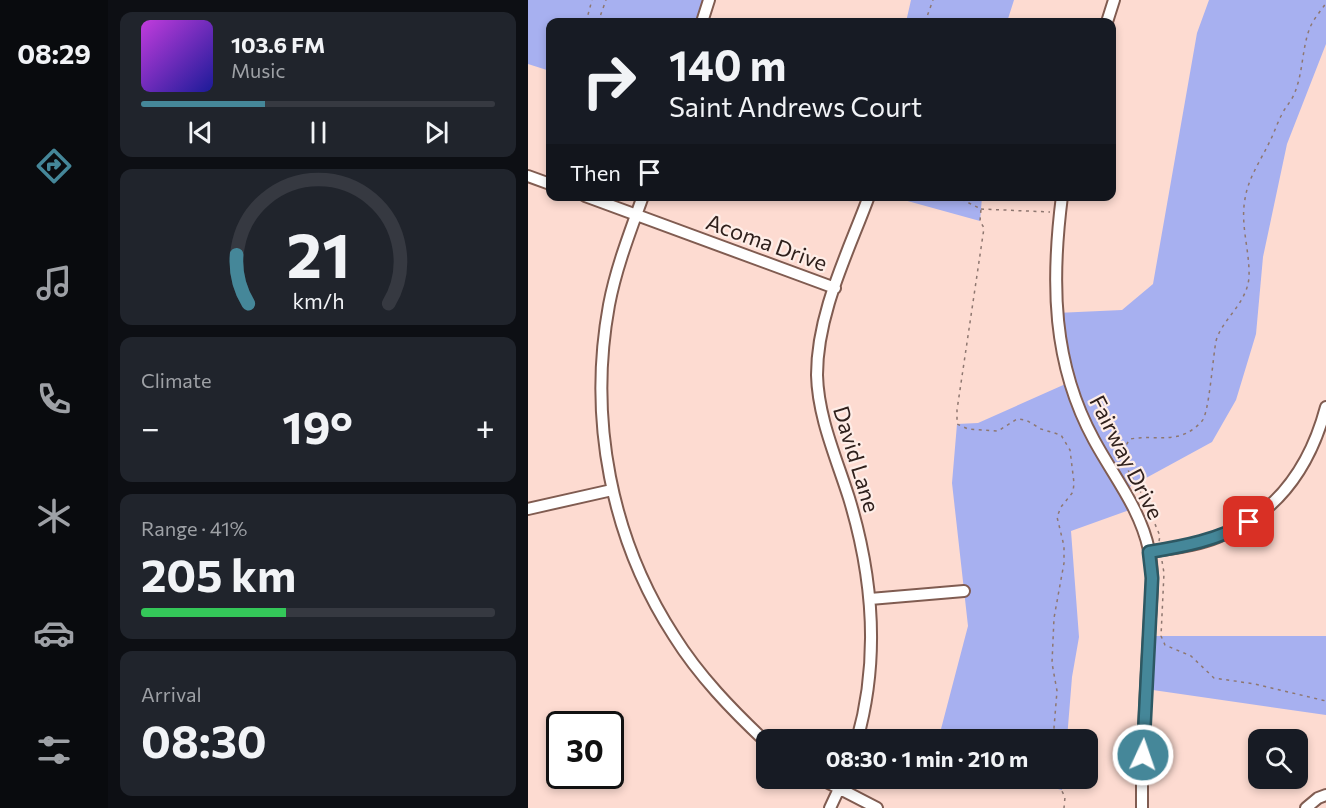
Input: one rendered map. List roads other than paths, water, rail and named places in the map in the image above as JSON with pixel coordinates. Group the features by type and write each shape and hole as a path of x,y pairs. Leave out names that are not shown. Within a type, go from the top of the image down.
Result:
{"street":[{"path":"703,18 709,0"},
{"path":"1108,18 1114,0"},
{"path":"528,176 546,183"},
{"name":"Acoma Drive","path":"598,201 835,288"},
{"path":"641,201 618,267 609,302 603,351 602,415 608,472 632,555 660,613 674,637 713,688 756,732"},
{"name":"David Lane","path":"860,729 870,671 872,636 870,599 859,531 824,423 818,388 819,345 835,288 867,201"},
{"name":"Fairway Drive","path":"1061,201 1056,313 1062,355 1085,422 1135,508 1149,552 1152,578 1142,808"},
{"path":"1149,552 1217,538 1261,514 1282,495 1303,466 1313,447 1326,407"},
{"path":"528,509 612,490"},
{"path":"870,599 964,591"},
{"path":"830,808 839,790 877,808"},
{"path":"1306,808 1318,798 1326,795"}]}
